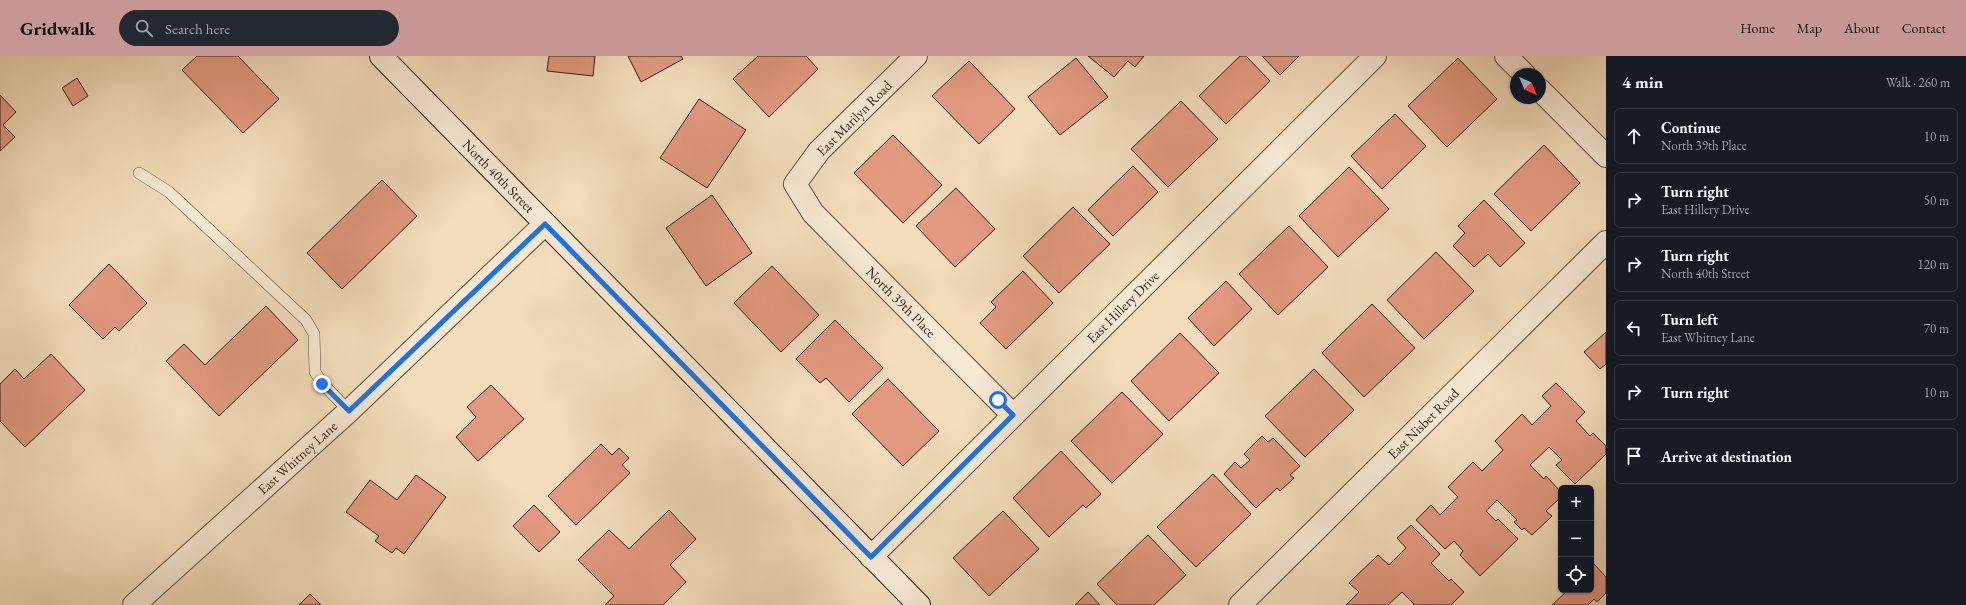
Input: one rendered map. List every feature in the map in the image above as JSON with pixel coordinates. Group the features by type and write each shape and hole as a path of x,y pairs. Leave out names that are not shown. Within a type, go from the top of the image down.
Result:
{"street":[{"name":"North 40th Street","path":"381,56 919,605"},
{"name":"East Marilyn Road","path":"795,184 819,151 916,56"},
{"name":"East Hillery Drive","path":"871,557 1375,56"},
{"path":"1506,56 1518,68"},
{"path":"1546,96 1606,156"},
{"name":"North 39th Place","path":"795,184 813,213 1013,415"},
{"name":"East Whitney Lane","path":"134,605 349,411 545,224"},
{"name":"East Nisbet Road","path":"1240,605 1606,242"}],"lane":[{"path":"139,173 169,192 306,320 314,334 315,372 322,384 349,411"}],"building":[{"path":"197,56 238,56 279,99 243,133 182,70"},
{"path":"549,56 595,56 593,76 547,71"},
{"path":"628,56 681,56 683,59 641,82"},
{"path":"758,56 806,56 818,69 769,117 733,79"},
{"path":"1088,56 1144,56 1135,67 1128,61 1114,77"},
{"path":"1240,56 1246,56 1270,81 1226,124 1199,96"},
{"path":"1262,56 1299,56 1280,75"},
{"path":"1076,58 1108,97 1060,135 1028,97"},
{"path":"1458,58 1497,99 1447,147 1408,106"},
{"path":"969,61 1015,109 979,144 932,96"},
{"path":"77,78 88,96 73,106 62,88"},
{"path":"0,95 16,112 3,125 15,137 0,151"},
{"path":"699,99 746,130 707,188 660,158"},
{"path":"1181,101 1218,139 1168,187 1131,149"},
{"path":"1395,114 1426,146 1382,189 1351,156"},
{"path":"893,135 942,185 903,223 854,173"},
{"path":"1544,145 1580,183 1531,231 1494,194"},
{"path":"1133,166 1158,192 1113,236 1088,210"},
{"path":"1349,167 1389,209 1338,257 1299,216"},
{"path":"382,180 417,216 342,289 307,253"},
{"path":"956,188 995,229 955,267 916,226"},
{"path":"712,195 752,253 706,286 666,228"},
{"path":"1484,200 1525,243 1500,267 1488,254 1474,267 1453,246 1465,233 1458,226"},
{"path":"1073,207 1110,244 1059,293 1023,256"},
{"path":"1289,226 1328,267 1278,315 1239,274"},
{"path":"1436,252 1474,291 1424,339 1387,300"},
{"path":"109,264 147,303 119,331 115,327 103,339 69,305"},
{"path":"772,266 819,315 781,352 734,303"},
{"path":"1023,271 1053,303 1006,349 980,323 996,307 991,302"},
{"path":"1226,281 1252,309 1214,346 1188,318"},
{"path":"1372,304 1415,348 1364,397 1322,353"},
{"path":"266,306 298,340 219,416 166,361 184,344 205,365"},
{"path":"835,320 883,368 849,402 826,378 820,383 796,359"},
{"path":"1606,332 1606,364 1600,369 1584,352"},
{"path":"1180,333 1219,373 1169,421 1131,381"},
{"path":"51,354 85,390 25,447 0,421 0,384 15,369 24,379"},
{"path":"1314,369 1354,410 1305,457 1265,416"},
{"path":"888,379 939,431 903,466 852,414"},
{"path":"1556,383 1585,412 1576,421 1590,436 1593,433 1606,446 1606,454 1575,484 1556,465 1562,460 1549,447 1530,465 1544,479 1546,476 1558,489 1558,500 1546,511 1552,516 1532,535 1524,528 1522,530 1514,522 1517,520 1497,500 1486,511 1496,521 1498,519 1518,539 1480,576 1460,555 1463,551 1454,541 1445,549 1416,520 1431,505 1440,515 1458,497 1448,487 1473,462 1482,471 1503,450 1495,441 1522,414 1532,425 1551,406 1542,396"},
{"path":"491,385 524,419 478,461 456,437 476,417 467,407"},
{"path":"1122,392 1163,434 1112,483 1071,441"},
{"path":"1262,436 1268,442 1273,438 1300,466 1290,475 1294,478 1280,491 1277,488 1256,508 1224,474 1235,462 1241,468 1250,460 1244,454"},
{"path":"601,444 612,455 619,448 629,458 622,465 630,473 576,525 548,496"},
{"path":"1061,451 1101,494 1086,508 1083,505 1049,537 1013,498"},
{"path":"1213,474 1251,514 1196,567 1157,527"},
{"path":"416,475 446,497 404,554 396,548 392,553 375,541 379,536 346,512 370,480 397,500"},
{"path":"534,505 560,532 539,552 513,526"},
{"path":"669,510 696,539 670,565 686,582 663,605 605,605 614,596 578,560 609,530 629,549"},
{"path":"1003,511 1039,549 989,596 953,558"},
{"path":"1411,525 1440,554 1431,563 1449,581 1451,579 1464,592 1451,605 1413,605 1414,604 1402,592 1388,605 1346,605 1359,592 1349,583 1378,555 1389,565 1406,548 1397,538"},
{"path":"1148,535 1186,575 1154,605 1117,605 1097,584"},
{"path":"1594,564 1606,577 1606,593 1597,602 1594,599 1588,605 1552,605 1565,593 1594,593"},
{"path":"1088,592 1100,605 1075,605"},
{"path":"310,594 321,605 299,605"}],"route":[{"path":"322,384 349,411 545,224 871,557 1013,415 998,400"}]}
